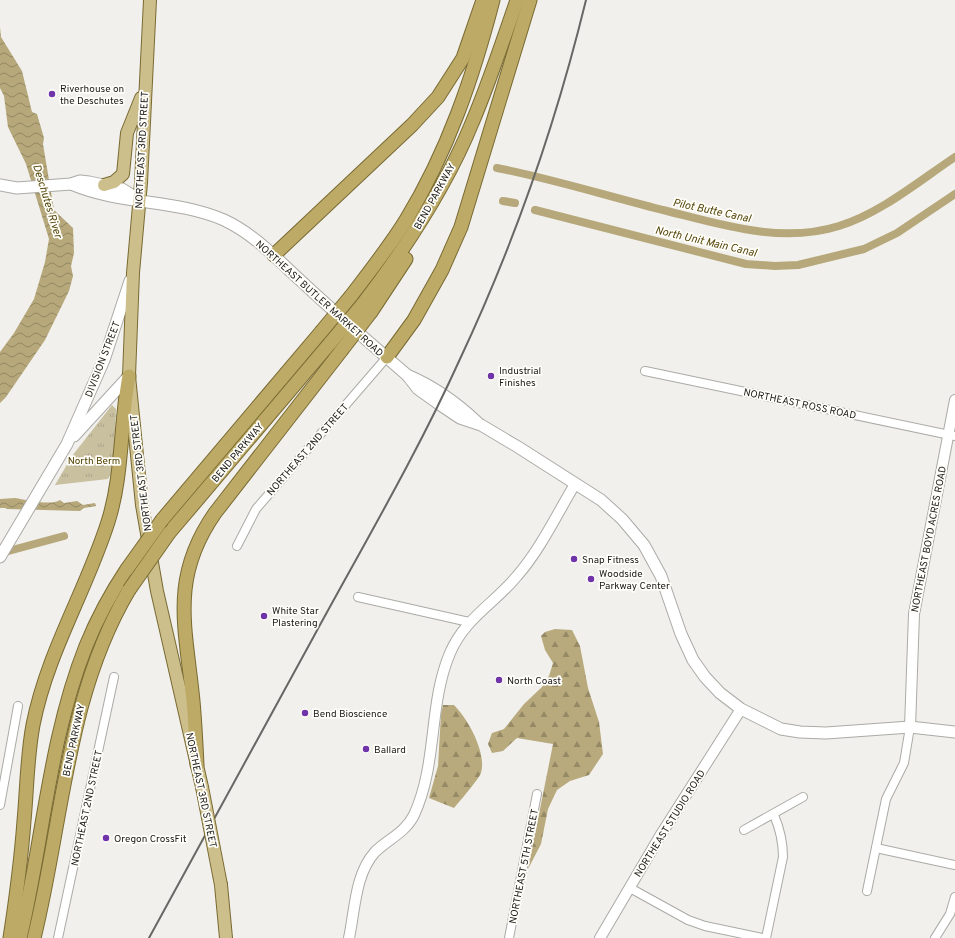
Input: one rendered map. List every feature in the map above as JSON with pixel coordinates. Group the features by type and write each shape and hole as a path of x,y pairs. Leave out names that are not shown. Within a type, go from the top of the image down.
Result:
{"highway":[{"path":"274,255 412,125 438,97 463,58 483,0"},
{"name":"BEND PARKWAY","path":"20,938 29,902 55,761 70,693 93,630 109,598 127,569 162,520 352,296 402,226 431,175 459,112 480,49 493,0"},
{"name":"BEND PARKWAY","path":"34,938 49,871 69,758 81,703 103,641 129,590 168,533 331,342 366,308 446,178 472,124 517,0"},
{"path":"387,357 417,314 442,270 460,227 530,0"},
{"path":"197,766 193,701 183,616 185,584 194,550 215,513 341,351 366,308"},
{"path":"10,938 21,864 33,726 41,689 109,521 117,480 122,421 130,376"}],"main road":[{"name":"NORTHEAST 3RD STREET","path":"150,0 133,273 130,376 142,505 154,575 202,786 221,886 226,938"},
{"path":"104,185 114,182 125,170 127,133 144,87"},
{"path":"0,185 17,188 71,184 80,181 122,189 138,200"},
{"name":"NORTHEAST BUTLER MARKET ROAD","path":"71,184 89,192 120,199 138,200 191,209 224,220 253,238 274,255 408,375 423,381 463,409 481,425 601,500 637,535 661,576 681,634 693,660 705,677 720,693 741,710 781,729 800,732 826,733 910,728 955,732"},
{"name":"DIVISION STREET","path":"0,557 24,514 67,444 104,360 133,273"},
{"name":"DIVISION STREET","path":"67,444 130,376"}],"street":[{"name":"NORTHEAST 2ND STREET","path":"236,546 256,509 387,357"},
{"name":"NORTHEAST ROSS ROAD","path":"645,370 952,436"},
{"name":"NORTHEAST BOYD ACRES ROAD","path":"910,728 914,614 952,436 955,400"},
{"path":"349,938 360,879 366,865 376,851 402,832 412,819 420,799 430,763 433,720 442,674 458,636 469,622 517,577 575,484"},
{"path":"358,597 469,622"},
{"name":"NORTHEAST 2ND STREET","path":"58,938 114,677"},
{"path":"0,805 3,775 18,706"},
{"name":"NORTHEAST STUDIO ROAD","path":"600,938 660,836 741,710"},
{"path":"867,891 886,799 904,763 910,728"},
{"name":"NORTHEAST 5TH STREET","path":"509,938 537,794"},
{"path":"744,830 774,815 803,797"},
{"path":"766,938 783,857 783,845 780,828 774,815"},
{"path":"876,848 955,865"},
{"path":"630,888 688,920 705,926 762,938"},
{"path":"935,938 950,914 955,897"}],"green space":[{"name":"North Berm","path":"112,405 116,409 113,471 108,479 55,485 72,456"},
{"path":"555,629 572,630 580,646 588,688 599,722 603,754 589,775 570,781 557,790 548,809 541,844 528,869 553,744 517,738 503,751 492,753 488,744 492,733 504,729 524,704 542,687 549,676 553,663 545,650 541,636 545,632"},
{"path":"443,705 454,705 465,719 479,746 482,765 481,773 454,808 429,798 438,766 441,714"}],"water":[{"name":"Deschutes River","path":"0,27 1,37 22,71 32,112 37,114 44,138 43,144 54,210 73,228 74,253 71,266 73,276 69,291 45,340 6,397 0,403 0,352 14,333 34,299 45,262 49,239 26,164 8,127 4,96 0,88"},
{"path":"15,498 45,503 60,500 64,503 77,501 83,505 95,503 96,506 84,508 80,511 0,508 0,499"}],"waterway":[{"name":"Pilot Butte Canal","path":"497,168 540,177 646,206 731,227 774,233 796,233 818,231 839,226 870,213 899,196 955,157"},
{"name":"North Unit Main Canal","path":"535,210 746,264 775,266 798,265 864,249 897,233 955,194"},
{"name":"North Unit Main Canal","path":"503,201 515,203"},
{"name":"North Unit Main Canal","path":"1,553 64,536"}],"railway":[{"path":"149,938 390,499 460,359 498,272 532,182 561,92 586,0"}],"place":[{"name":"Riverhouse on the Deschutes","path":"52,94"},
{"name":"Industrial Finishes","path":"491,376"},
{"name":"Snap Fitness","path":"574,559"},
{"name":"Woodside Parkway Center","path":"591,579"},
{"name":"White Star Plastering","path":"264,616"},
{"name":"North Coast","path":"499,680"},
{"name":"Bend Bioscience","path":"305,713"},
{"name":"Ballard","path":"366,749"},
{"name":"Oregon CrossFit","path":"106,838"}]}
